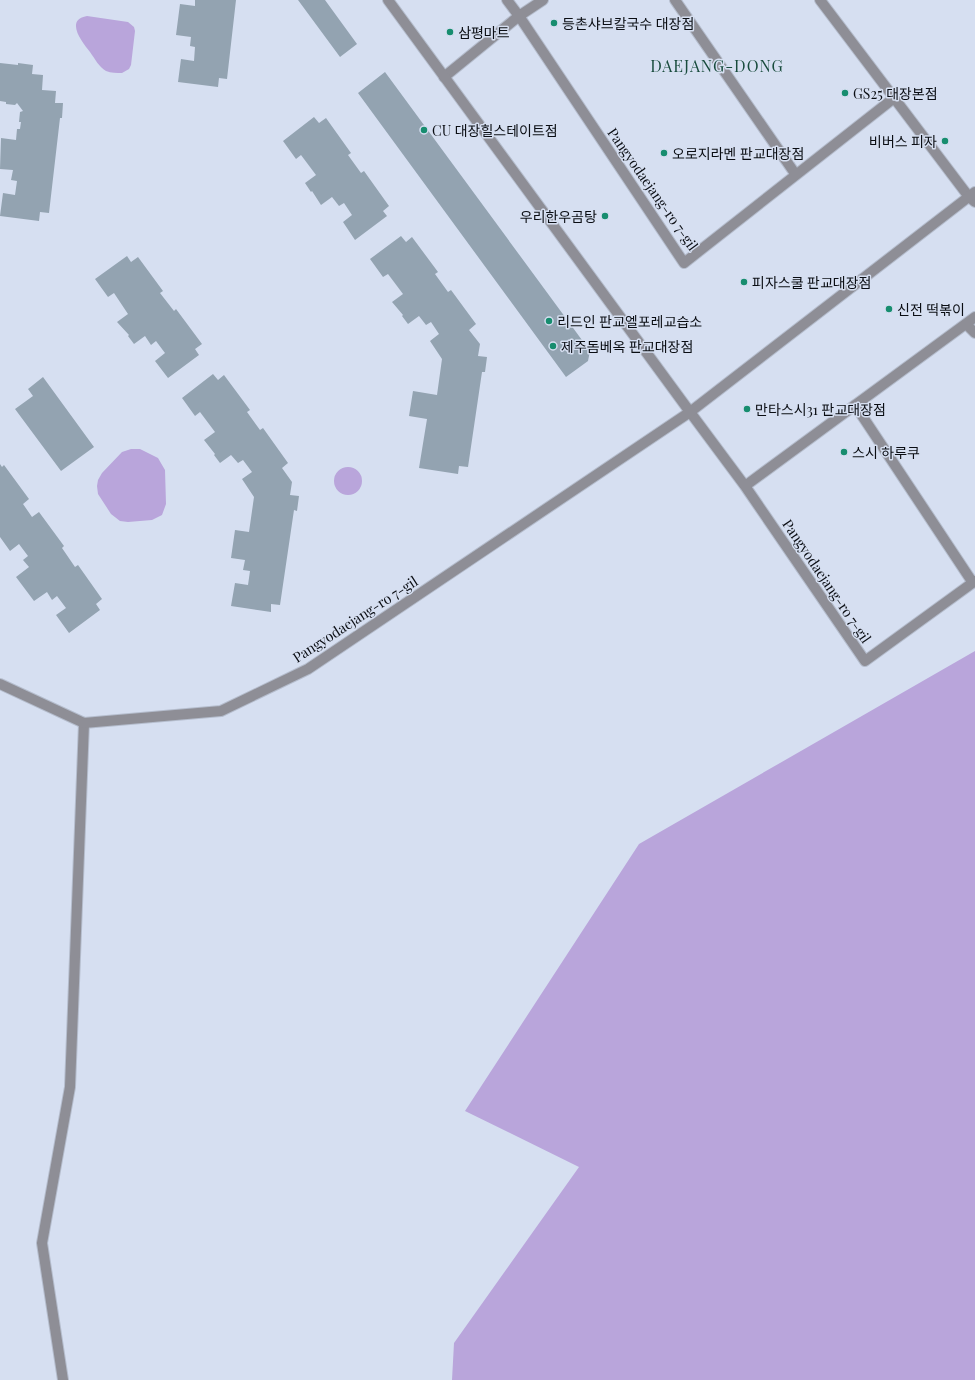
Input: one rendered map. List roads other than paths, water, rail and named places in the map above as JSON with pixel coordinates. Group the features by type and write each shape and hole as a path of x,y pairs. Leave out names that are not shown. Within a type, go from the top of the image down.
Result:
{"street":[{"name":"Pangyodaejang-ro 7-gil","path":"388,0 745,486 865,661 974,582 855,405"},
{"name":"Pangyodaejang-ro 7-gil","path":"507,0 684,263 894,98"},
{"path":"444,77 519,16 543,0"},
{"path":"675,0 796,175"},
{"name":"Pangyodaejang-ro 7-gil","path":"0,684 84,723 221,711 308,669 690,412 973,197 894,98 820,0"},
{"path":"745,486 975,317"},
{"path":"966,324 975,333"},
{"path":"63,1380 42,1243 70,1086 84,723"}],"place":[{"name":"등촌샤브칼국수 대장점","path":"554,23"},
{"name":"삼평마트","path":"450,32"},
{"name":"GS25 대장본점","path":"845,93"},
{"name":"CU 대장힐스테이트점","path":"424,130"},
{"name":"비버스 피자","path":"945,141"},
{"name":"오로지라멘 판교대장점","path":"664,153"},
{"name":"우리한우곰탕","path":"605,216"},
{"name":"피자스쿨 판교대장점","path":"744,282"},
{"name":"신전 떡볶이","path":"889,309"},
{"name":"리드인 판교엘포레교습소","path":"549,321"},
{"name":"제주돔베옥 판교대장점","path":"553,346"},
{"name":"만타스시31 판교대장점","path":"747,409"},
{"name":"스시 하루쿠","path":"844,452"}],"district":[{"name":"DAEJANG-DONG","path":"717,65"}]}
